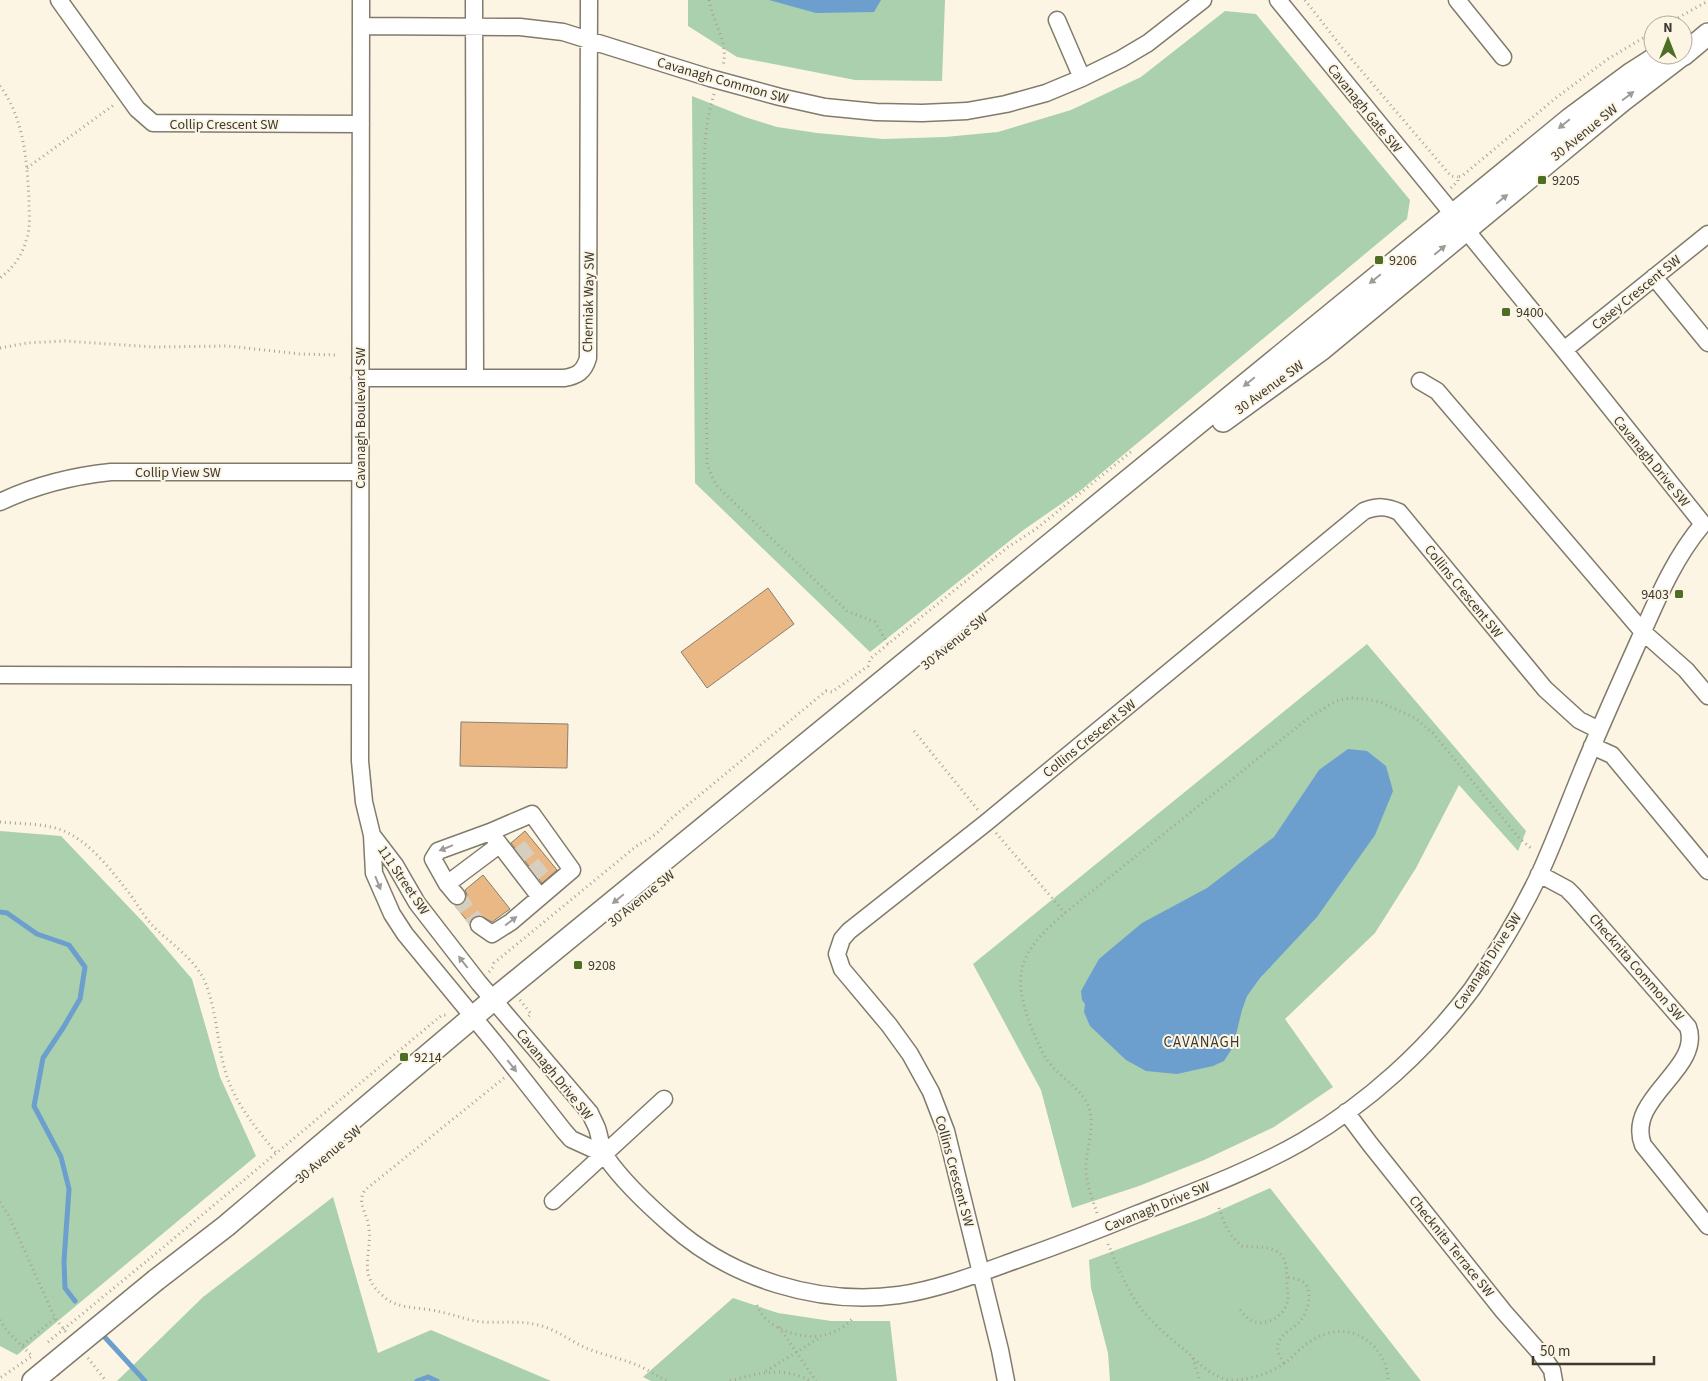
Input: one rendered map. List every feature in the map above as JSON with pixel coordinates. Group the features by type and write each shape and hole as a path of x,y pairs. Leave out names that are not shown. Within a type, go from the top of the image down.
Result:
{"main road":[{"path":"1693,34 1708,25"},
{"name":"30 Avenue SW","path":"1693,47 1708,34"},
{"name":"30 Avenue SW","path":"1459,222 1570,119 1644,65"},
{"name":"30 Avenue SW","path":"33,1381 40,1358 156,1280 226,1226 1459,222 1670,65"}],"street":[{"name":"Collip Crescent SW","path":"59,0 137,109 153,123 361,124"},
{"name":"Cavanagh Boulevard SW","path":"361,0 359,676 362,782 367,819 372,835"},
{"path":"474,0 475,377"},
{"path":"589,0 590,39"},
{"name":"Cavanagh Common SW","path":"361,26 520,27 563,32 710,78 780,97 825,107 876,112 922,113 967,111 1006,104 1046,93 1121,59 1148,43 1202,0"},
{"name":"Cavanagh Gate SW","path":"1278,0 1459,222"},
{"path":"1457,0 1503,57"},
{"path":"1057,20 1082,78"},
{"name":"Cherniak Way SW","path":"360,378 564,378 581,372 586,367 588,358 590,39"},
{"name":"Cavanagh Drive SW","path":"498,1005 590,1113 596,1125 604,1154 636,1192 701,1250 730,1266 763,1280 823,1294 861,1297 896,1295 930,1289 981,1273 1102,1229 1249,1168 1305,1140 1346,1112 1403,1066 1449,1017 1474,986 1511,927 1540,874 1592,746 1669,572 1689,541 1705,522 1459,222"},
{"name":"Casey Crescent SW","path":"1564,350 1708,234"},
{"path":"1654,277 1708,343"},
{"path":"1420,381 1438,391 1643,632 1682,666 1708,696"},
{"name":"Collip View SW","path":"0,502 20,492 50,482 82,475 111,472 360,472"},
{"name":"Collins Crescent SW","path":"1006,1381 946,1132 931,1092 900,1040 845,975 838,962 838,947 849,931 987,822 1364,511 1373,508 1384,506 1399,512 1545,689 1579,720 1599,730"},
{"path":"0,675 359,676"},
{"path":"1592,746 1612,755 1708,870"},
{"path":"479,925 492,934 511,922 572,870 554,856 540,838 531,807 495,839 452,890 433,859 438,851 495,839"},
{"name":"111 Street SW","path":"372,835 396,865 417,903 498,1005"},
{"name":"111 Street SW","path":"372,835 374,873 392,914 415,948 477,1023"},
{"path":"495,839 515,859 529,877 540,897"},
{"name":"Checknita Common SW","path":"1540,874 1557,883 1574,896 1688,1027 1691,1036 1687,1053 1644,1113 1640,1137 1643,1145 1708,1226"},
{"name":"Cavanagh Drive SW","path":"477,1023 564,1132 571,1139 604,1154"},
{"path":"553,1201 664,1099"},
{"name":"Checknita Terrace SW","path":"1346,1112 1498,1304 1541,1354 1552,1370 1554,1381"}],"path":[{"path":"709,0 726,53 722,70"},
{"path":"1306,0 1342,48 1451,176 1458,179 1557,97 1608,58 1643,38"},
{"path":"1683,15 1708,1"},
{"path":"0,86 23,138 27,168 30,224 26,241 18,259 0,278"},
{"path":"716,88 710,106 705,137 704,174 707,465 716,485 847,611 875,622 888,644"},
{"path":"27,168 127,95"},
{"path":"0,348 26,343 65,342 154,347 228,346 337,356"},
{"path":"493,968 494,963 639,844 663,827 666,822 826,691 832,692 868,666 870,659 1008,546 1036,529 1135,448"},
{"path":"1098,1216 1088,1185 1086,1166 1091,1121 1089,1107 1074,1086 1055,1070 1042,1053 1026,1013 1021,992 1021,975 1024,962 1031,947 1041,934 1065,913 1311,716 1338,700 1366,699 1380,702 1426,725 1518,837 1532,849"},
{"path":"914,730 979,812"},
{"path":"0,822 40,826 63,831 84,844 110,869 150,922 190,961 204,981 227,1076 243,1111 277,1154"},
{"path":"994,831 1065,913"},
{"path":"46,1344 442,1015 449,1015"},
{"path":"504,1078 362,1195 360,1200 368,1221 370,1240 366,1260 373,1286 384,1298 408,1307 443,1312 464,1319 482,1322 520,1322 542,1326 559,1332 585,1347 637,1365 667,1381"},
{"path":"0,1202 9,1216 55,1318 23,1345"},
{"path":"1219,1208 1232,1237 1242,1246 1270,1249 1281,1254 1285,1262 1288,1300 1283,1312 1264,1323 1252,1322 1239,1307"},
{"path":"1108,1244 1118,1269 1144,1311 1162,1331 1216,1376 1242,1381 1260,1376 1284,1363 1308,1342 1335,1331 1348,1331 1364,1337 1379,1351 1388,1372 1388,1381"},
{"path":"1284,1363 1278,1349 1278,1343 1281,1337 1301,1320 1308,1305 1309,1296 1305,1283 1287,1277"},
{"path":"757,1305 760,1314 778,1327 804,1336 823,1336"},
{"path":"764,1372 823,1336 840,1330 852,1319"},
{"path":"0,1320 7,1331 40,1358 0,1378"},
{"path":"778,1327 816,1381"},
{"path":"1193,1358 1200,1381"},
{"path":"730,1381 764,1372 780,1371 791,1373 810,1381"}],"green space":[{"path":"688,0 945,0 942,81 855,80 737,57 688,26"},
{"path":"1225,11 1256,14 1410,200 1407,219 1081,490 1022,531 870,652 695,483 692,96 745,117 777,127 817,133 883,139 945,137 998,132 1071,110 1141,77"},
{"path":"1367,644 1526,831 1518,851 1459,785 1416,868 1375,933 1285,1019 1333,1087 1274,1127 1204,1160 1139,1186 1072,1208 1041,1090 973,964"},
{"path":"0,831 61,836 143,922 192,979 220,1077 256,1156 17,1355 0,1346"},
{"path":"1270,1188 1421,1381 1110,1381 1108,1353 1091,1288 1089,1260 1205,1217"},
{"path":"333,1197 378,1353 431,1330 551,1381 117,1381 203,1297"},
{"path":"733,1298 778,1313 831,1321 890,1321 897,1381 651,1381 643,1377"}],"water":[{"path":"769,0 881,0 874,12 816,13"},
{"path":"1348,749 1367,751 1386,766 1393,791 1375,835 1317,917 1260,978 1247,996 1233,1047 1224,1061 1213,1066 1177,1074 1146,1071 1126,1060 1090,1026 1084,1012 1085,1004 1082,1000 1081,991 1099,959 1142,923 1207,888 1274,837 1319,770"}],"building":[{"path":"768,588 794,624 707,688 681,652"},
{"path":"461,722 568,724 567,768 460,766"},
{"path":"525,831 557,870 542,883 511,843"},
{"path":"483,875 510,909 492,922 479,915 474,916 469,923 455,906 464,903 467,895 465,890"}],"waterway":[{"path":"0,912 7,913 37,934 69,945 85,967 80,999 43,1058 34,1106 61,1157 69,1189 64,1261 65,1288 75,1301"},
{"path":"100,1332 145,1381"},
{"path":"417,1381 428,1377 437,1381"}],"tunnel":[{"path":"517,857 535,843"},
{"path":"531,875 549,860"},
{"path":"457,896 479,925"}],"place":[{"name":"9205","path":"1542,180"},
{"name":"9206","path":"1379,260"},
{"name":"9400","path":"1506,312"},
{"name":"9403","path":"1679,594"},
{"name":"9208","path":"578,965"},
{"name":"9214","path":"404,1057"}],"district":[{"name":"CAVANAGH","path":"1202,1042"}]}
